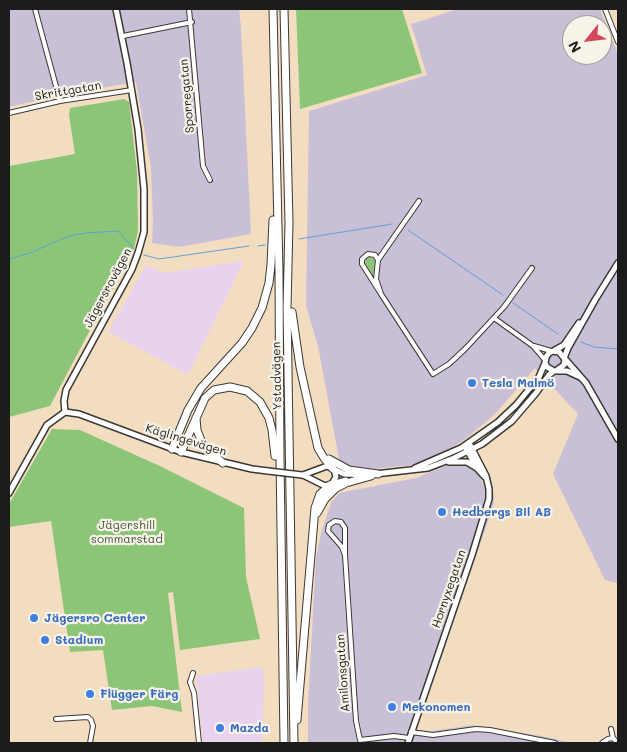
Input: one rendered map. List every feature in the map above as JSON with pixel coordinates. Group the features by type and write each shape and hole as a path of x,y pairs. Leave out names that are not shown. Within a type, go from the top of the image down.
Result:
{"highway":[{"name":"Ystadvägen","path":"273,9 279,271 280,512 284,743"},
{"name":"Ystadvägen","path":"284,9 295,743"},
{"path":"172,449 188,410 198,393 242,343 262,308 269,283 271,265 273,170 276,158"},
{"path":"289,251 294,339 320,452 333,469"},
{"path":"181,452 202,402 209,394 224,387 236,387 247,391 260,402 269,418 275,453 277,499 280,512"},
{"path":"196,415 197,430 202,443 223,463"},
{"path":"314,430 321,450 336,464 349,470 378,474"},
{"path":"314,520 325,499 336,488 352,480 378,474"},
{"path":"295,743 314,520 318,498 322,491 330,485"}],"main road":[{"name":"Jägersrovägen","path":"66,412 64,401 66,390 132,269 144,232 145,212 142,170 132,90 116,9"},
{"path":"586,383 572,373 555,371 547,367 545,361 547,354 564,345 618,263"},
{"path":"555,371 564,365 565,358 594,300"},
{"path":"552,351 560,352 586,383 618,439"},
{"name":"Käglingevägen","path":"403,472 426,464 467,444 498,422 516,405 539,377 545,361"},
{"name":"Käglingevägen","path":"66,412 80,414 181,452 223,463 303,475 324,485 330,485 361,476 428,468 442,464 470,450 512,421 536,393 548,375 555,371"},
{"path":"9,493 47,425 66,412"},
{"name":"Hornyxegatan","path":"467,444 477,468 488,483"},
{"name":"Hornyxegatan","path":"408,741 487,507 489,494 484,469 470,450"},
{"path":"442,464 453,461 467,462 477,468"},
{"name":"Käglingevägen","path":"303,475 325,466 344,474 361,476"},
{"path":"330,485 336,479 336,473 333,469"}],"street":[{"path":"35,9 60,101"},
{"name":"Sporregatan","path":"189,9 192,22 203,166 210,180"},
{"path":"605,9 618,42"},
{"path":"122,36 192,22"},
{"name":"Skrittgatan","path":"9,113 60,101 132,90"},
{"path":"380,294 376,278 378,260 418,201"},
{"path":"378,260 375,255 370,254 361,261 380,294 433,374 458,357 494,318 532,268"},
{"path":"494,318 533,346 545,361"},
{"path":"533,346 552,351"},
{"name":"Amilonsgatan","path":"345,555 342,547 328,531 329,525 335,521 341,522 345,528 345,555 356,721 360,740 394,736 408,741"},
{"path":"193,673 190,682 194,693 199,743"},
{"path":"56,719 88,717 91,720 92,726 90,743"},
{"path":"411,732 433,735 476,728 555,743"},
{"path":"611,729 613,738 618,743"},
{"path":"602,743 613,738"}],"shaded area":[{"path":"9,9 239,9 251,234 179,247 152,243 151,168 136,82 65,94 9,107"},
{"path":"458,9 600,9 602,15 562,15 562,65 612,65 612,39 616,49 618,58 618,583 605,580 553,474 578,414 535,368 494,415 464,440 442,453 412,465 364,470 351,469 340,464 318,346 306,306 309,111 427,75 411,24"},
{"path":"244,261 188,375 108,332 146,265 164,273"},
{"path":"462,464 474,468 484,488 494,494 493,507 415,730 432,731 472,725 572,743 308,743 308,706 316,557 331,503 339,493 416,478 445,466"},
{"path":"262,667 264,680 262,743 203,743 196,676"}],"green space":[{"path":"296,9 402,9 422,73 300,109"},
{"path":"124,99 129,102 137,172 138,231 133,253 102,308 99,307 99,313 50,406 9,417 9,166 75,154 69,115 70,108"},
{"path":"370,257 375,260 373,276 365,263 366,259"},
{"name":"Jägershill sommarstad","path":"52,429 80,430 162,467 244,508 246,577 260,639 180,650 173,592 168,593 182,712 152,706 112,710 103,650 70,652 51,521 9,527 9,504"}],"waterway":[{"path":"299,239 392,224"},
{"path":"408,230 503,295"},
{"path":"9,259 30,253 69,236 85,233 118,231 134,249"},
{"path":"258,246 265,245"},
{"path":"144,255 159,259 249,246"},
{"path":"513,303 558,334"},
{"path":"581,342 594,347 618,349"}],"place":[{"name":"Tesla Malmö","path":"472,383"},
{"name":"Hedbergs Bil AB","path":"442,512"},
{"name":"Jägersro Center","path":"34,618"},
{"name":"Stadium","path":"45,640"},
{"name":"Flügger Färg","path":"90,694"},
{"name":"Mekonomen","path":"392,707"},
{"name":"Mazda","path":"220,728"}]}
